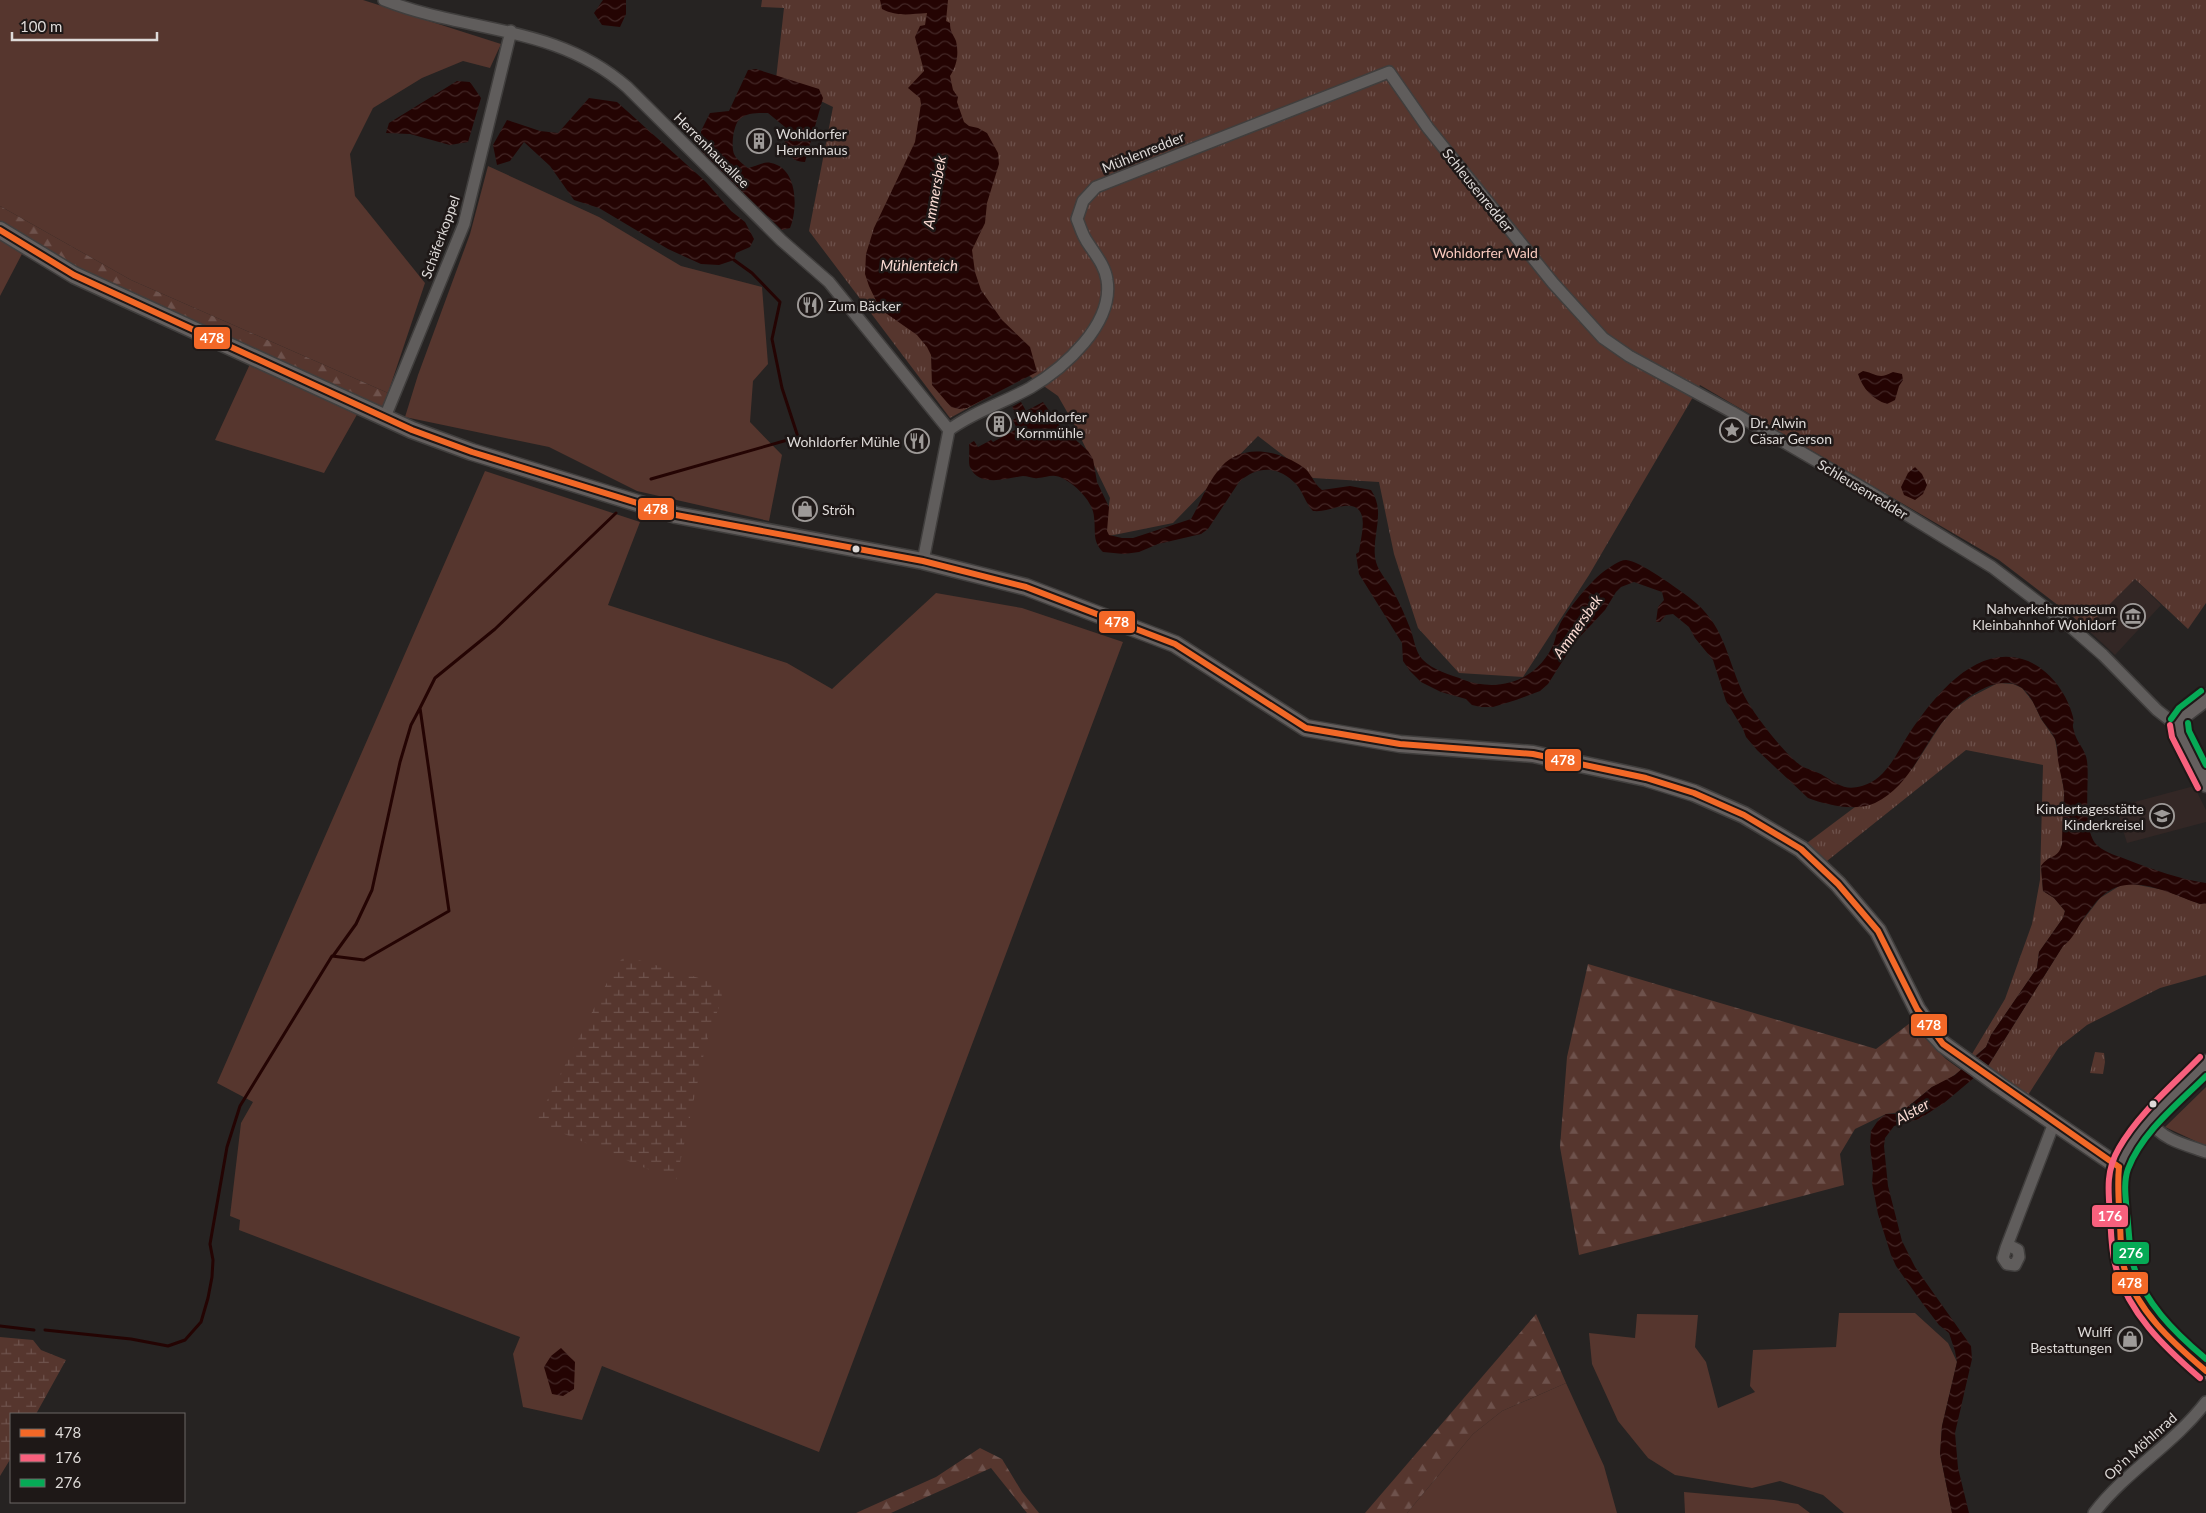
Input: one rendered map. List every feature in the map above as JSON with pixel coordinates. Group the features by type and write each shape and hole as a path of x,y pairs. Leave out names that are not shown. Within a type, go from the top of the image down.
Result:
{"street":[{"name":"Herrenhausallee","path":"384,0 412,10 511,31 546,42 593,61 627,88 781,240 829,282 949,430"},
{"name":"Schäferkoppel","path":"385,417 464,224 511,31"},
{"name":"Mühlenredder","path":"949,430 968,418 1030,388 1070,358 1096,325 1109,296 1107,278 1101,262 1085,238 1077,219 1083,201 1096,187 1389,72"},
{"name":"Schleusenredder","path":"1389,72 1428,128 1558,289 1603,338 1636,360 1732,412 1868,491 1992,567 2072,628 2110,662 2157,710 2179,724"},
{"path":"0,230 74,275 412,430 472,452 676,514 922,561 1026,587 1175,644 1306,728 1400,744 1533,754 1646,778 1694,793 1744,815 1801,848 1838,884 1878,931 1925,1022 1934,1034 1953,1052 2119,1167"},
{"path":"922,561 949,430"},
{"path":"2206,698 2185,714 2179,724 2180,734 2206,784"},
{"path":"2206,1063 2134,1142 2119,1167 2118,1200 2124,1266 2128,1277 2160,1328 2177,1347 2206,1371"},
{"path":"2151,1122 2157,1131 2166,1137 2206,1152"},
{"path":"2006,1248 2054,1123"},
{"name":"Op'n Möhlnrad","path":"2094,1513 2124,1478 2170,1440 2195,1416 2206,1402"}],"shaded area":[{"path":"2135,579 2161,605 2115,655 2086,628"},
{"name":"Kindertagesstätte Kinderkreisel","path":"2194,786 2206,810 2206,822 2127,843 2116,807"}],"green space":[{"path":"0,0 363,0 501,44 490,68 463,61 422,78 373,108 350,154 355,196 425,283 388,393 131,280 0,206"},
{"name":"Wohldorfer Wald","path":"762,0 2206,0 2206,603 2188,629 2135,579 2086,628 1999,560 1700,385 1589,575 1523,677 1459,673 1418,628 1394,554 1379,482 1313,478 1258,436 1173,523 1104,537 1110,498 1074,424 1058,396 1028,375 950,418 809,231 833,107 776,79 784,8 761,7"},
{"path":"488,166 599,217 681,266 762,287 768,364 753,381 750,422 782,455 769,521 637,491 549,447 405,417 418,375 470,234"},
{"path":"0,206 131,280 388,393 383,409 78,270 0,224"},
{"path":"0,238 23,252 0,296"},
{"path":"250,364 359,411 324,473 215,440"},
{"path":"485,471 640,522 608,605 787,663 832,689 936,593 1022,608 1123,642 819,1452 602,1366 582,1420 523,1407 513,1354 520,1337 239,1230 240,1220 230,1216 241,1123 253,1102 217,1083"},
{"path":"1998,683 2013,684 2022,688 2033,702 2041,719 2055,739 2064,791 2062,844 2060,852 2056,857 2049,858 2041,866 2043,891 2054,898 2065,911 2063,918 2039,952 2037,968 1991,1035 1986,1047 1975,1056 1972,1054 2005,999 2032,924 2040,880 2043,765 1966,750 1827,861 1807,843 1855,807 1873,803 1913,768 1941,724 1953,710 1971,697"},
{"path":"2133,884 2164,890 2200,904 2206,904 2206,975 2160,988 2087,1025 2059,1047 2028,1095 1988,1066 2063,946 2100,898 2121,885"},
{"path":"625,956 712,982 721,989 722,998 706,1044 676,1181 536,1122 616,965"},
{"path":"1588,964 1876,1049 1910,1023 1946,1059 1961,1070 1948,1080 1932,1087 1901,1112 1886,1114 1855,1129 1840,1154 1844,1185 1579,1255 1560,1147 1567,1057"},
{"path":"2095,1052 2104,1053 2103,1074 2090,1073"},
{"path":"2206,1087 2206,1146 2165,1127"},
{"path":"1839,1313 1915,1313 1948,1343 1957,1362 1942,1426 1940,1454 1952,1513 1844,1513 1823,1495 1780,1481 1752,1488 1675,1475 1648,1458 1618,1421 1592,1364 1589,1333 1635,1338 1637,1314 1698,1315 1695,1347 1706,1362 1718,1408 1755,1392 1750,1386 1753,1350 1836,1347"},
{"path":"1536,1314 1566,1383 1502,1411 1473,1434 1407,1513 1365,1513"},
{"path":"0,1337 33,1340 41,1350 66,1360 37,1413 10,1413 10,1460 0,1476"},
{"path":"1566,1383 1604,1466 1617,1513 1407,1513 1473,1434 1502,1411"},
{"path":"980,1448 1002,1459 1022,1492 1039,1513 1027,1513 991,1468 891,1513 856,1513 936,1477"},
{"path":"1684,1492 1798,1504 1810,1513 1685,1513"}],"water":[{"path":"603,0 626,0 626,14 620,27 602,25 594,13"},
{"name":"Mühlenteich","path":"880,0 948,0 946,21 950,23 957,50 956,64 950,76 953,90 958,97 957,102 964,122 987,133 998,153 999,164 987,203 985,223 972,250 975,272 981,290 1002,320 1030,347 1037,372 967,408 951,407 932,385 931,355 927,347 917,335 880,309 865,274 866,254 874,228 915,142 921,104 920,98 908,88 924,71 915,37 920,26 925,25 927,13 893,13 882,9"},
{"path":"756,69 819,89 823,98 805,162 798,161 789,155 785,145 785,127 768,113 742,117 735,127 733,147 734,154 738,160 748,168 762,163 780,166 791,181 795,200 793,220 790,228 782,230 701,152 701,131 710,113 729,111 748,70"},
{"path":"457,81 470,82 481,98 468,142 450,145 410,134 386,133 389,123"},
{"path":"589,98 617,102 706,182 731,211 745,222 754,239 750,247 736,253 734,260 719,265 701,264 668,249 599,208 574,200 550,166 524,142 510,161 497,165 493,145 507,120 540,131 558,133"},
{"path":"1863,371 1878,376 1893,372 1902,374 1903,380 1895,400 1887,404 1865,389 1858,374"},
{"path":"1021,402 1026,411 1043,402 1059,425 1088,451 1093,459 1097,482 1109,507 1107,531 1109,535 1133,538 1191,519 1217,472 1226,462 1246,452 1269,453 1292,461 1306,469 1322,490 1350,486 1371,490 1378,507 1375,543 1376,562 1400,605 1420,656 1426,663 1436,669 1478,684 1505,684 1528,674 1547,656 1564,618 1579,596 1597,577 1611,566 1623,560 1640,565 1690,598 1710,618 1723,641 1746,699 1759,719 1785,751 1800,765 1846,787 1862,786 1871,782 1885,771 1930,704 1943,690 1972,667 1987,660 2004,657 2022,659 2040,668 2055,681 2066,698 2073,717 2075,735 2086,757 2088,770 2088,818 2093,839 2098,846 2112,854 2167,874 2206,883 2206,904 2200,904 2163,890 2137,885 2124,885 2112,889 2101,897 2086,915 2070,940 2063,946 1988,1066 1944,1103 1919,1119 1894,1126 1885,1138 1888,1186 1902,1241 1915,1267 1971,1346 1972,1359 1955,1433 1958,1468 1969,1513 1952,1513 1940,1454 1942,1426 1957,1362 1955,1351 1949,1333 1939,1325 1923,1304 1896,1266 1891,1255 1878,1214 1872,1183 1871,1131 1879,1119 1886,1114 1897,1114 1908,1107 1932,1087 1955,1075 1986,1047 1991,1035 2037,968 2039,952 2063,918 2065,911 2054,898 2043,891 2041,866 2056,855 2062,844 2064,791 2058,762 2057,745 2054,736 2025,691 2014,684 1995,684 1966,699 1942,723 1899,785 1875,803 1867,806 1850,807 1824,803 1808,798 1757,750 1746,737 1726,701 1713,660 1695,638 1689,627 1673,614 1666,615 1660,622 1656,622 1658,607 1664,600 1662,592 1634,582 1621,587 1616,592 1605,610 1574,643 1548,684 1540,691 1493,707 1472,705 1466,699 1441,692 1421,682 1403,661 1402,643 1359,574 1356,554 1359,552 1363,522 1362,515 1353,506 1313,511 1296,484 1289,478 1275,471 1260,471 1239,482 1208,529 1201,534 1158,544 1139,552 1124,554 1103,552 1097,544 1091,506 1084,495 1069,482 1054,476 1036,478 1023,476 1002,480 987,480 980,478 970,467 969,444 974,441 978,447 991,440 993,442 1017,429 1013,420 1018,417 1012,407"},
{"path":"1915,467 1922,474 1927,485 1923,494 1915,500 1904,495 1901,487 1908,473"},
{"path":"561,1348 575,1362 574,1389 563,1396 552,1394 544,1367 551,1356"}],"waterway":[{"path":"651,479 798,437 782,388 772,339 780,302 752,273 734,260"},
{"path":"45,1330 131,1339 168,1346 185,1340 201,1322 212,1277 213,1260 210,1244 227,1147 240,1106 332,956 364,960 449,911 420,708 435,678 495,629 616,513"},
{"path":"333,956 356,924 372,890 400,762 411,725 420,708"},
{"path":"0,1326 34,1330"}],"transit line":[{"name":"478","path":"0,230 74,275 412,430 472,452 676,515 923,561 1026,587 1175,644 1306,728 1400,744 1533,754 1646,778 1694,793 1744,815 1801,849 1838,884 1878,931 1917,1009 1943,1044 2119,1167"},
{"name":"276","path":"2171,719 2179,708 2201,691"},
{"name":"276","path":"2188,723 2189,731 2206,765"},
{"name":"176","path":"2170,725 2172,737 2198,788"},
{"name":"176","path":"2200,1057 2156,1100 2127,1135 2112,1164 2109,1188 2111,1239 2115,1264 2128,1298 2160,1341 2200,1378"},
{"name":"276","path":"2206,1076 2162,1119 2142,1143 2134,1155 2126,1174 2125,1186 2130,1249 2143,1289 2161,1315 2206,1359"},
{"name":"478","path":"2119,1167 2121,1251 2130,1283 2137,1297 2157,1325 2206,1371"}],"place":[{"name":"Wohldorfer Herrenhaus","path":"759,141"},
{"name":"Zum Bäcker","path":"810,305"},
{"name":"Wohldorfer Kornmühle","path":"999,424"},
{"name":"Dr. Alwin Cäsar Gerson","path":"1732,430"},
{"name":"Wohldorfer Mühle","path":"917,441"},
{"name":"Ströh","path":"805,509"},
{"name":"Nahverkehrsmuseum Kleinbahnhof Wohldorf","path":"2133,616"},
{"name":"Kindertagesstätte Kinderkreisel","path":"2162,816"},
{"name":"Wulff Bestattungen","path":"2130,1339"}],"water label":[{"name":"Ammersbek","path":"934,192"},
{"name":"Ammersbek","path":"1577,626"},
{"name":"Alster","path":"1912,1111"}]}
